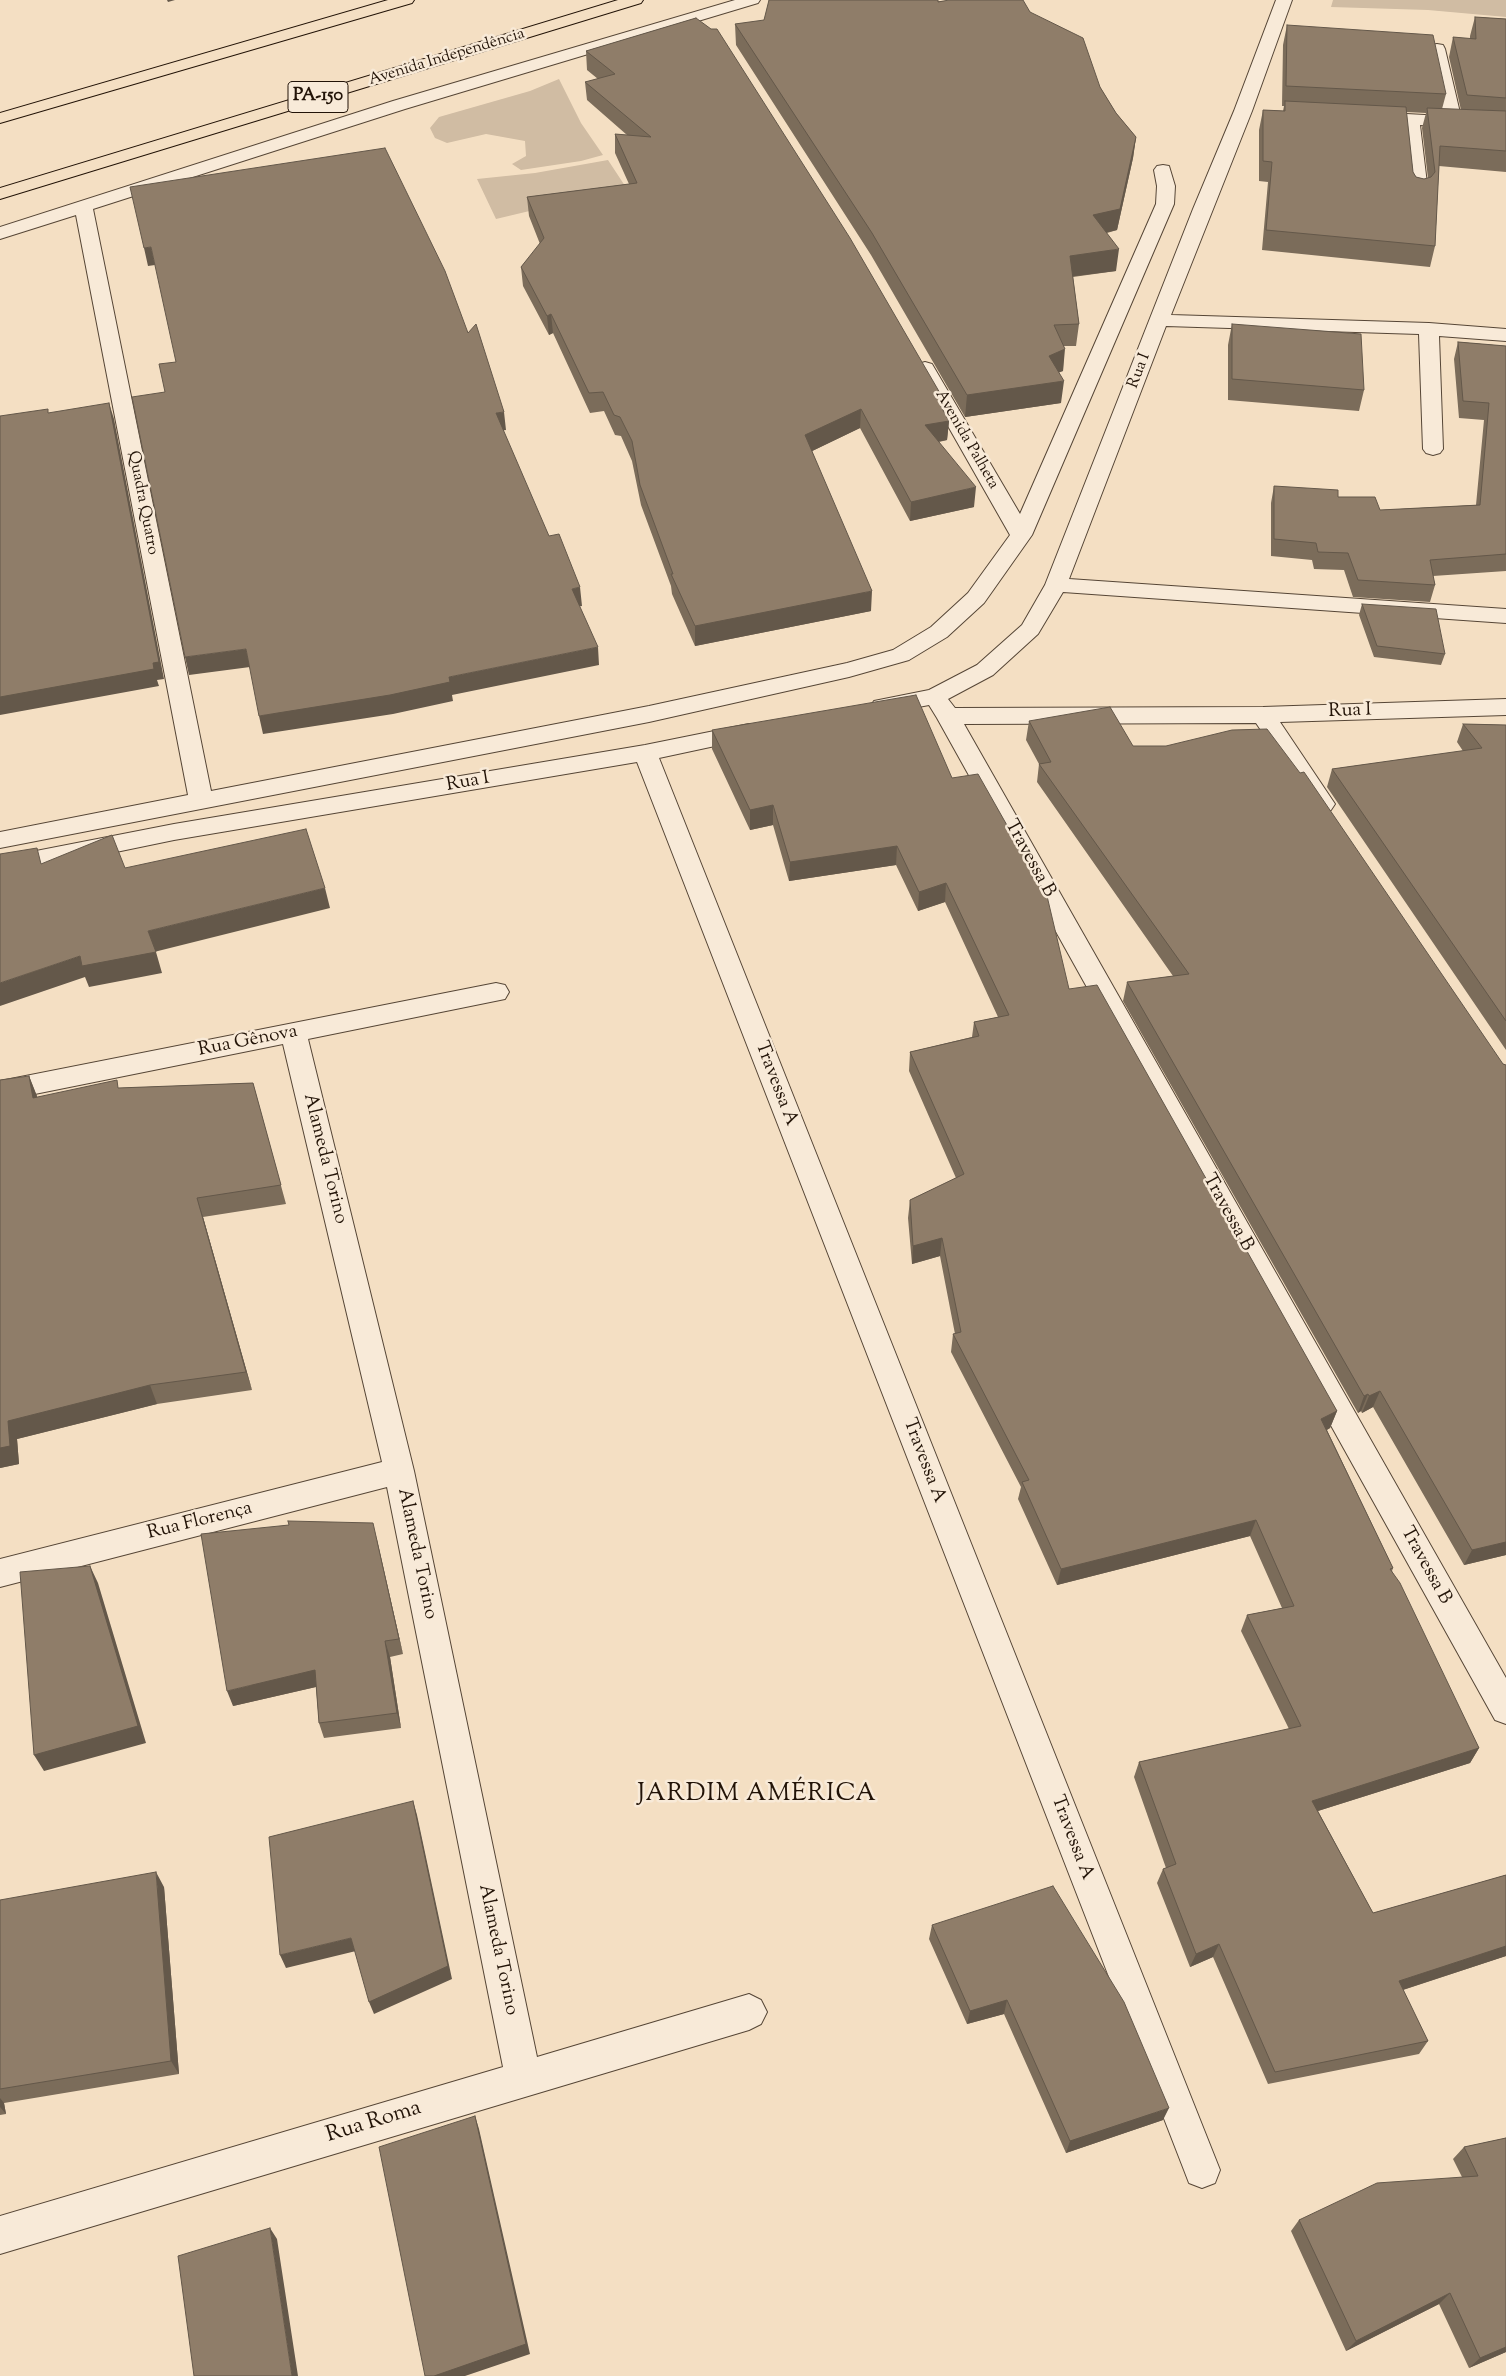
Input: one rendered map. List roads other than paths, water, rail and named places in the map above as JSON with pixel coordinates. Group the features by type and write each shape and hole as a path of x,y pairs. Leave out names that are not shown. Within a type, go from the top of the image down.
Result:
{"main road":[{"path":"0,118 406,0"},
{"name":"Avenida Independência","path":"0,194 635,0"}],"street":[{"path":"0,233 399,105 752,0"},
{"name":"Rua I","path":"942,706 1030,629 1056,585 1202,209 1253,112 1284,0"},
{"path":"706,14 716,31"},
{"path":"1437,49 1453,121"},
{"path":"1352,116 1506,125"},
{"path":"1411,119 1419,192"},
{"path":"0,840 649,714 849,670 901,655 940,632 976,598 1020,535 1165,204 1166,186 1162,170"},
{"name":"Quadra Quatro","path":"83,206 201,800"},
{"path":"1159,320 1429,329 1506,335"},
{"path":"1429,329 1433,449"},
{"name":"Avenida Palheta","path":"914,350 1020,535"},
{"path":"1056,585 1506,616"},
{"name":"Rua I","path":"862,710 942,706 1263,715 1506,707"},
{"name":"Travessa B","path":"942,706 1506,1709"},
{"path":"1263,715 1335,821"},
{"name":"Rua I","path":"0,867 174,832 645,753 770,728"},
{"name":"Travessa A","path":"645,753 1202,2170"},
{"name":"Rua Gênova","path":"0,1091 496,992"},
{"name":"Alameda Torino","path":"293,1033 399,1471 524,2078"},
{"name":"Rua Florença","path":"0,1573 399,1471"},
{"name":"Rua Roma","path":"0,2235 748,2012"}],"district":[{"name":"JARDIM AMÉRICA","path":"757,1796"}]}
